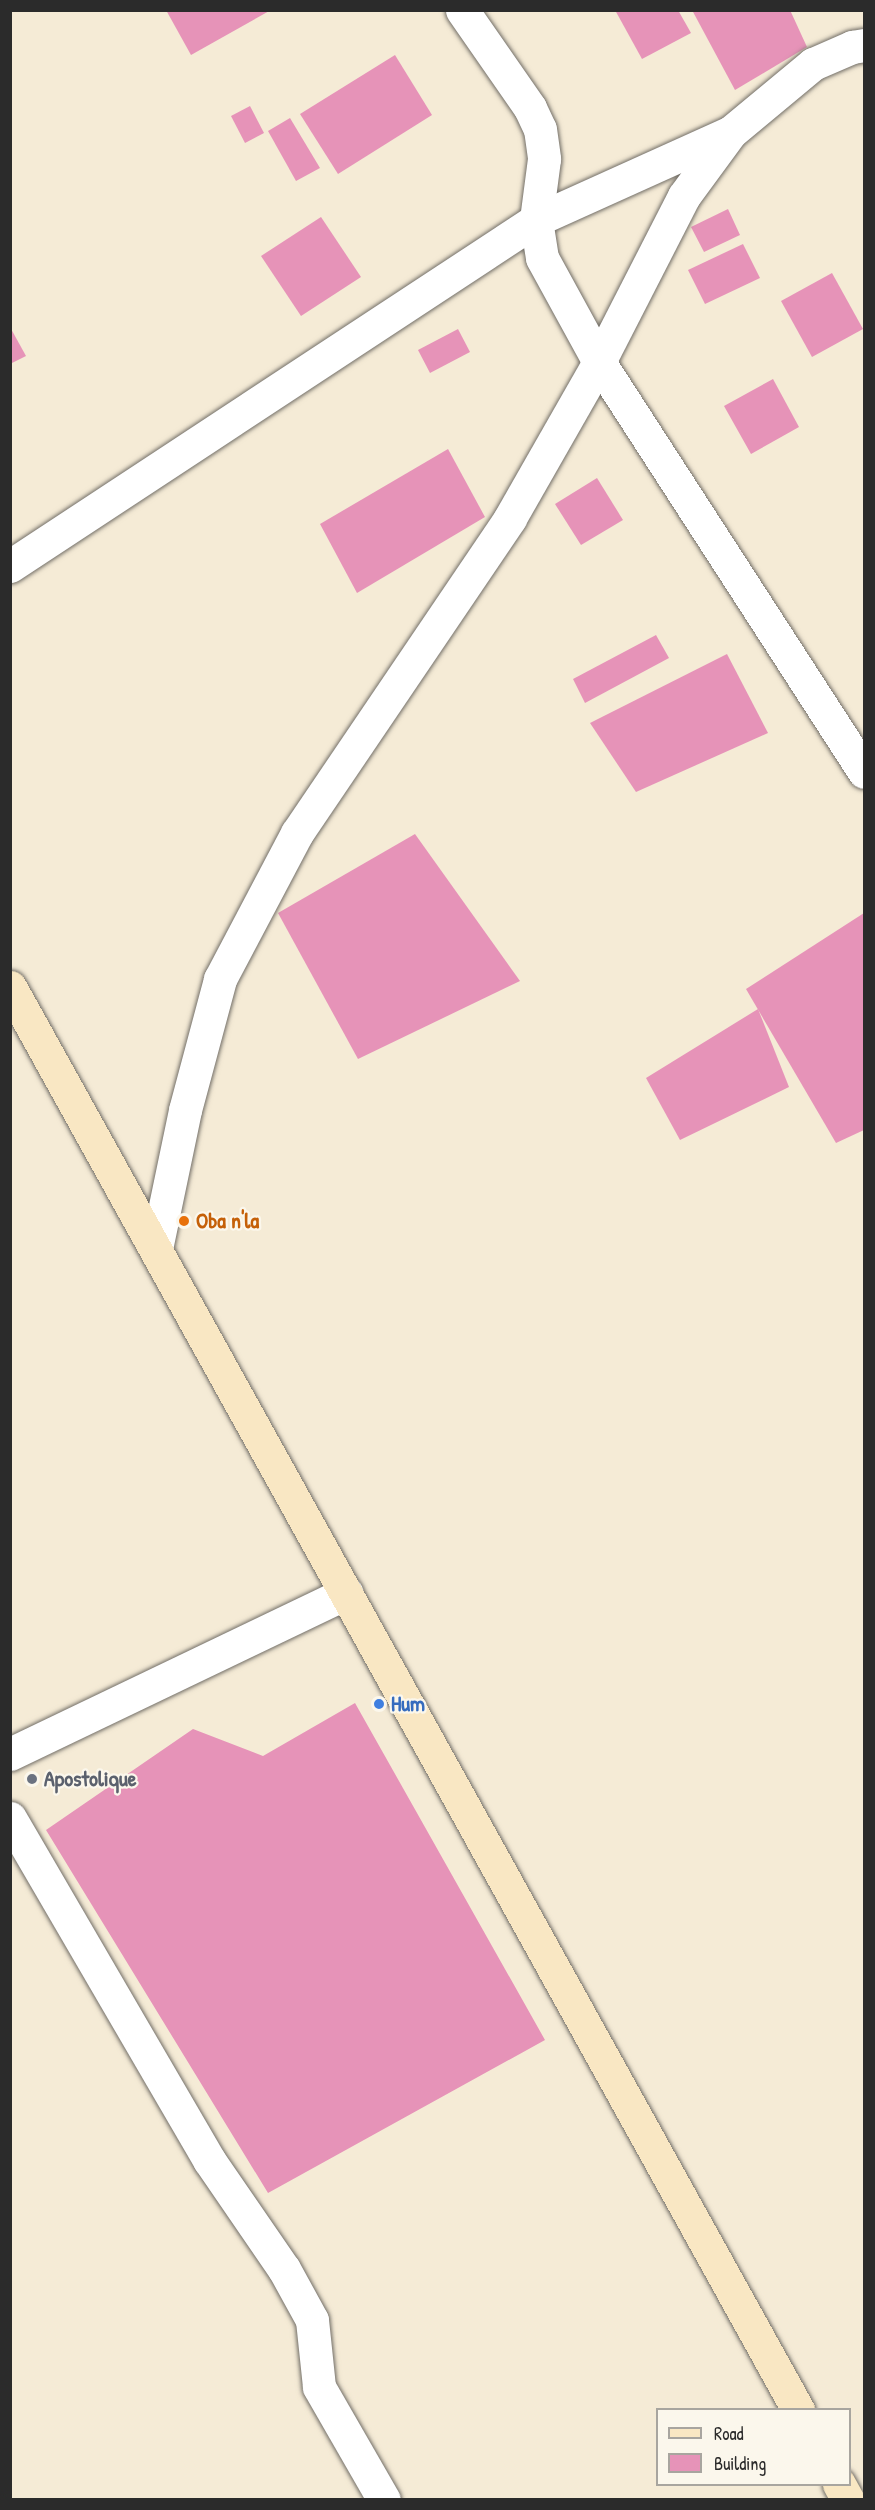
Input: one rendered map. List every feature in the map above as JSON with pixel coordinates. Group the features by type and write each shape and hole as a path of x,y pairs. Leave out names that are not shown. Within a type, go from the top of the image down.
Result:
{"street":[{"path":"462,10 530,108 540,129 544,159 536,220 542,258 599,362 864,772"},
{"path":"156,1249 185,1110 220,979 297,833 510,518 599,362 684,196 731,132 813,64 852,47 864,45"},
{"path":"10,566 536,220 731,132"},
{"path":"10,987 797,2408"},
{"path":"10,1754 346,1593"},
{"path":"10,1818 209,2160 284,2269 307,2310 312,2320 319,2387 384,2499"}],"building":[{"path":"166,10 271,10 191,55"},
{"path":"615,10 678,10 691,33 642,59"},
{"path":"692,10 790,10 807,47 735,90"},
{"path":"395,55 432,115 338,174 300,114"},
{"path":"250,106 264,133 245,143 231,116"},
{"path":"290,118 320,168 296,181 268,131"},
{"path":"728,209 740,235 704,252 691,227"},
{"path":"321,217 361,277 301,316 261,256"},
{"path":"743,244 760,278 705,304 688,270"},
{"path":"832,273 863,329 812,357 781,301"},
{"path":"10,327 26,356 10,364"},
{"path":"458,329 470,352 430,373 418,350"},
{"path":"773,379 799,427 751,454 724,406"},
{"path":"448,449 485,517 357,593 320,524"},
{"path":"597,478 623,520 581,545 555,504"},
{"path":"656,635 669,658 585,703 573,679"},
{"path":"727,654 768,733 636,792 590,723"},
{"path":"415,834 520,981 358,1059 278,913"},
{"path":"864,913 864,1130 836,1143 746,989"},
{"path":"758,1009 789,1087 680,1140 646,1078"},
{"path":"355,1703 545,2040 268,2193 46,1830 193,1729 263,1756"}],"place":[{"name":"Oba n'la","path":"184,1221"},
{"name":"Hum","path":"379,1704"},
{"name":"Apostolique","path":"32,1779"}]}
